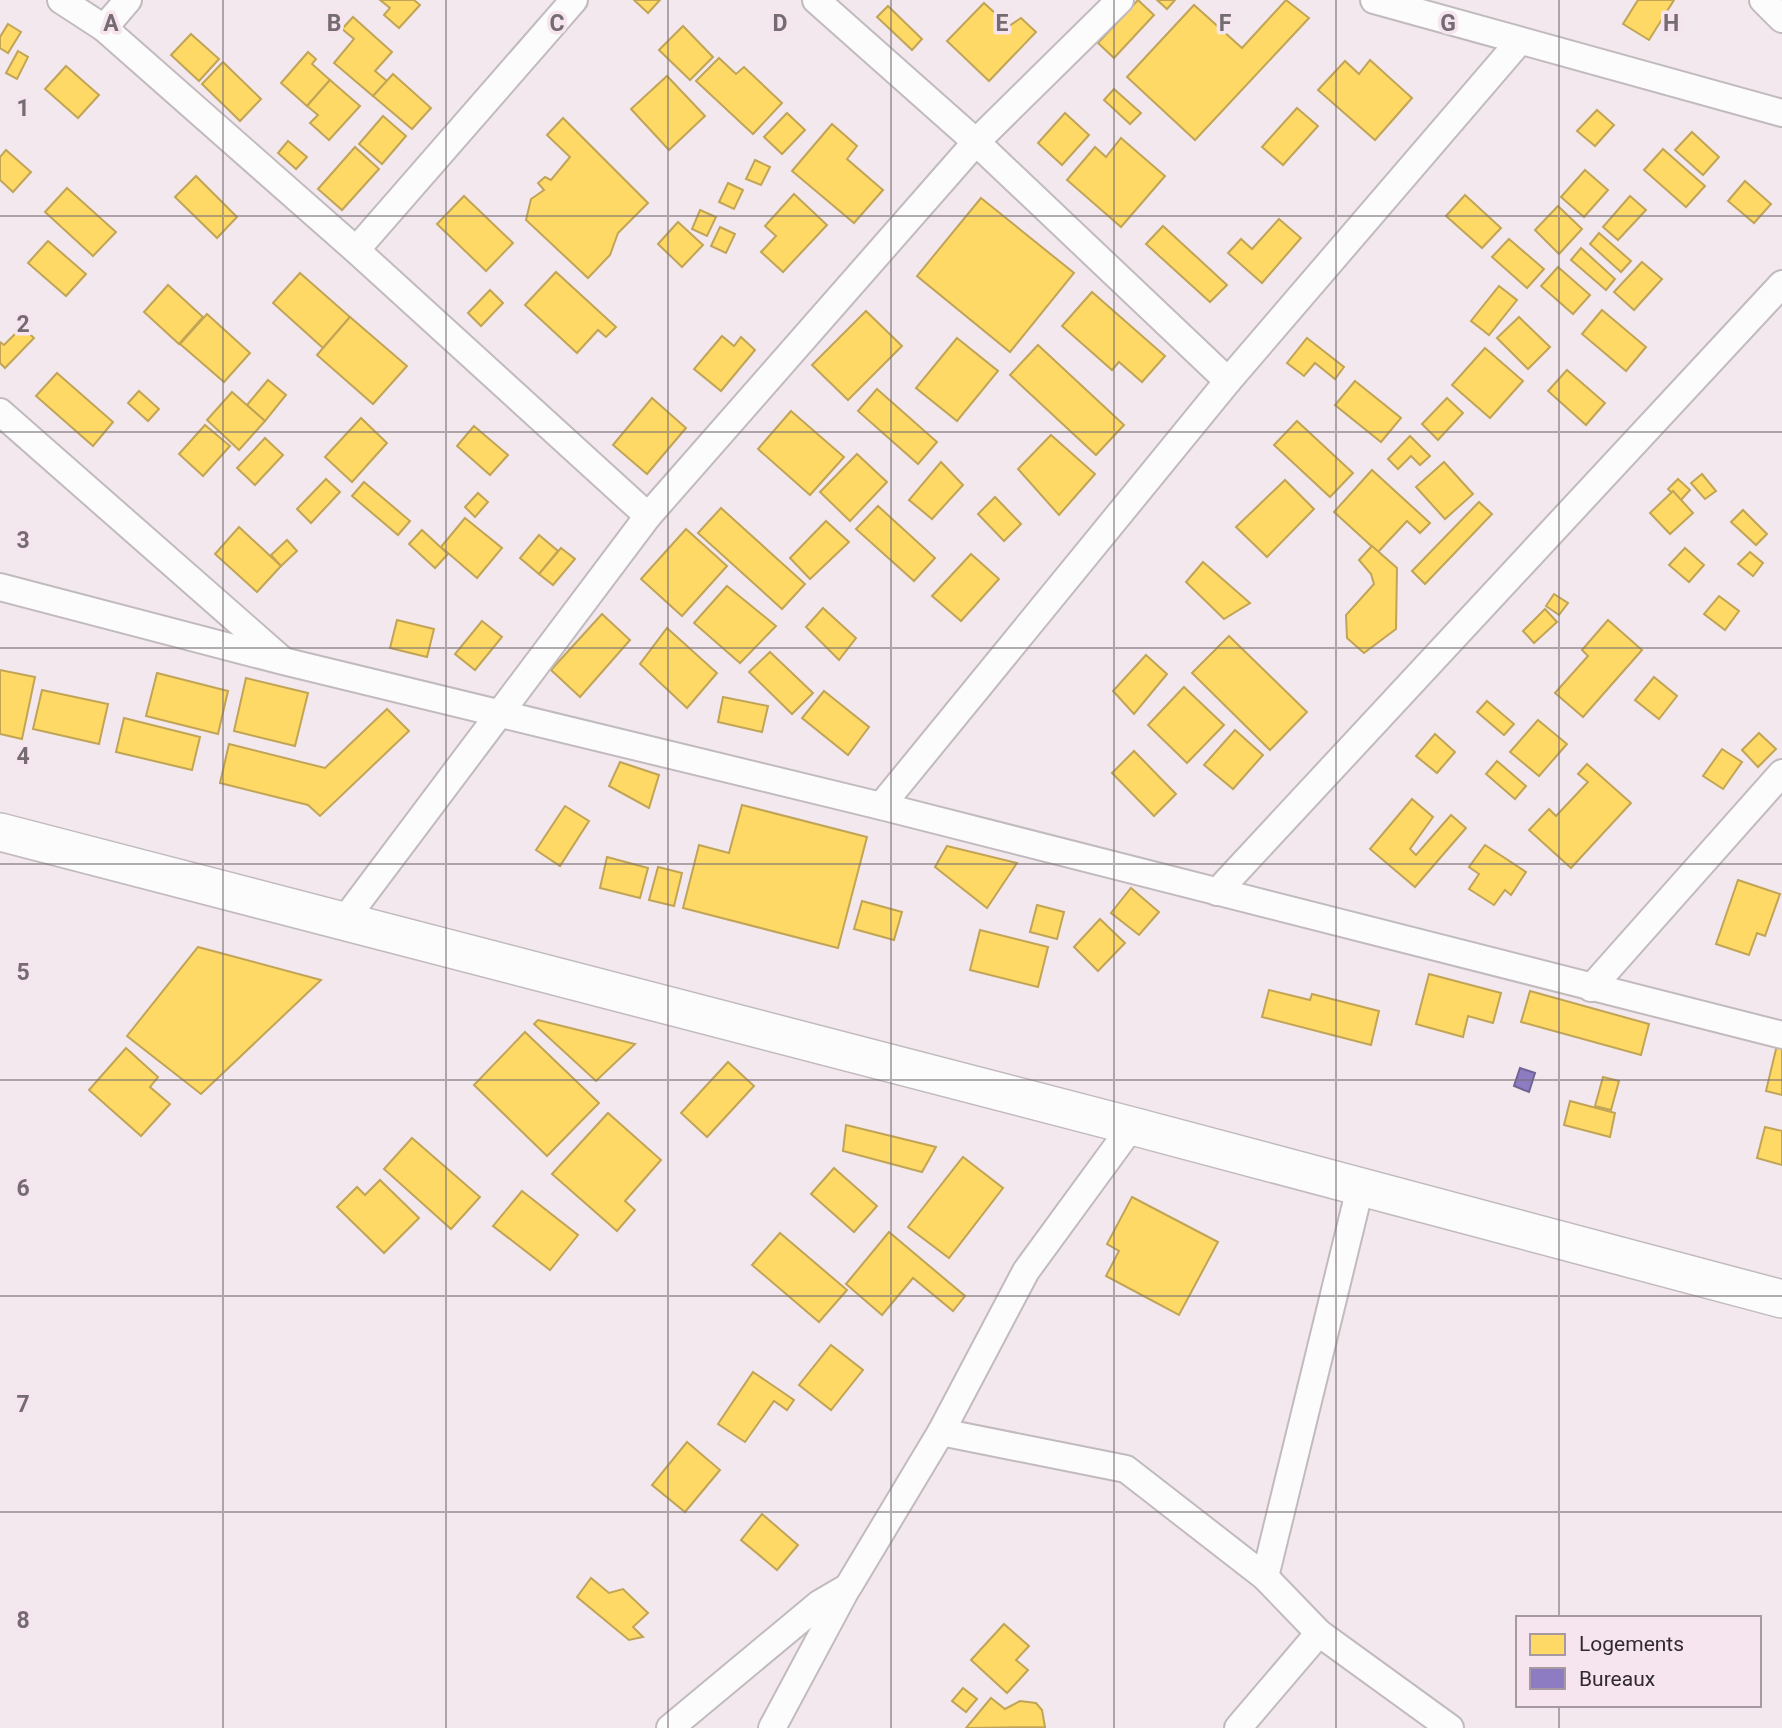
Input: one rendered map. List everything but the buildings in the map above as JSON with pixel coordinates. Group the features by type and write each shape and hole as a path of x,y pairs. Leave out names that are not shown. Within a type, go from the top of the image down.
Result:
{"street":[{"path":"61,0 104,28 356,250 648,516"},
{"path":"104,28 128,0"},
{"path":"356,250 573,0"},
{"path":"816,0 976,142 1228,381"},
{"path":"343,922 648,516 976,142 1120,0"},
{"path":"1374,0 1782,113"},
{"path":"1763,0 1782,19"},
{"path":"881,806 1228,381 1519,42"},
{"path":"1217,892 1782,285"},
{"path":"0,412 283,661"},
{"path":"0,587 283,661 881,806 1782,1035"},
{"path":"1591,988 1782,772"},
{"path":"0,832 1132,1126 1782,1299"},
{"path":"772,1728 848,1587 941,1432 1026,1271 1132,1126"},
{"path":"1265,1577 1360,1188"},
{"path":"941,1432 1126,1469 1265,1577 1319,1633 1450,1728"},
{"path":"670,1728 819,1604 848,1587"},
{"path":"1238,1728 1319,1633"}]}
